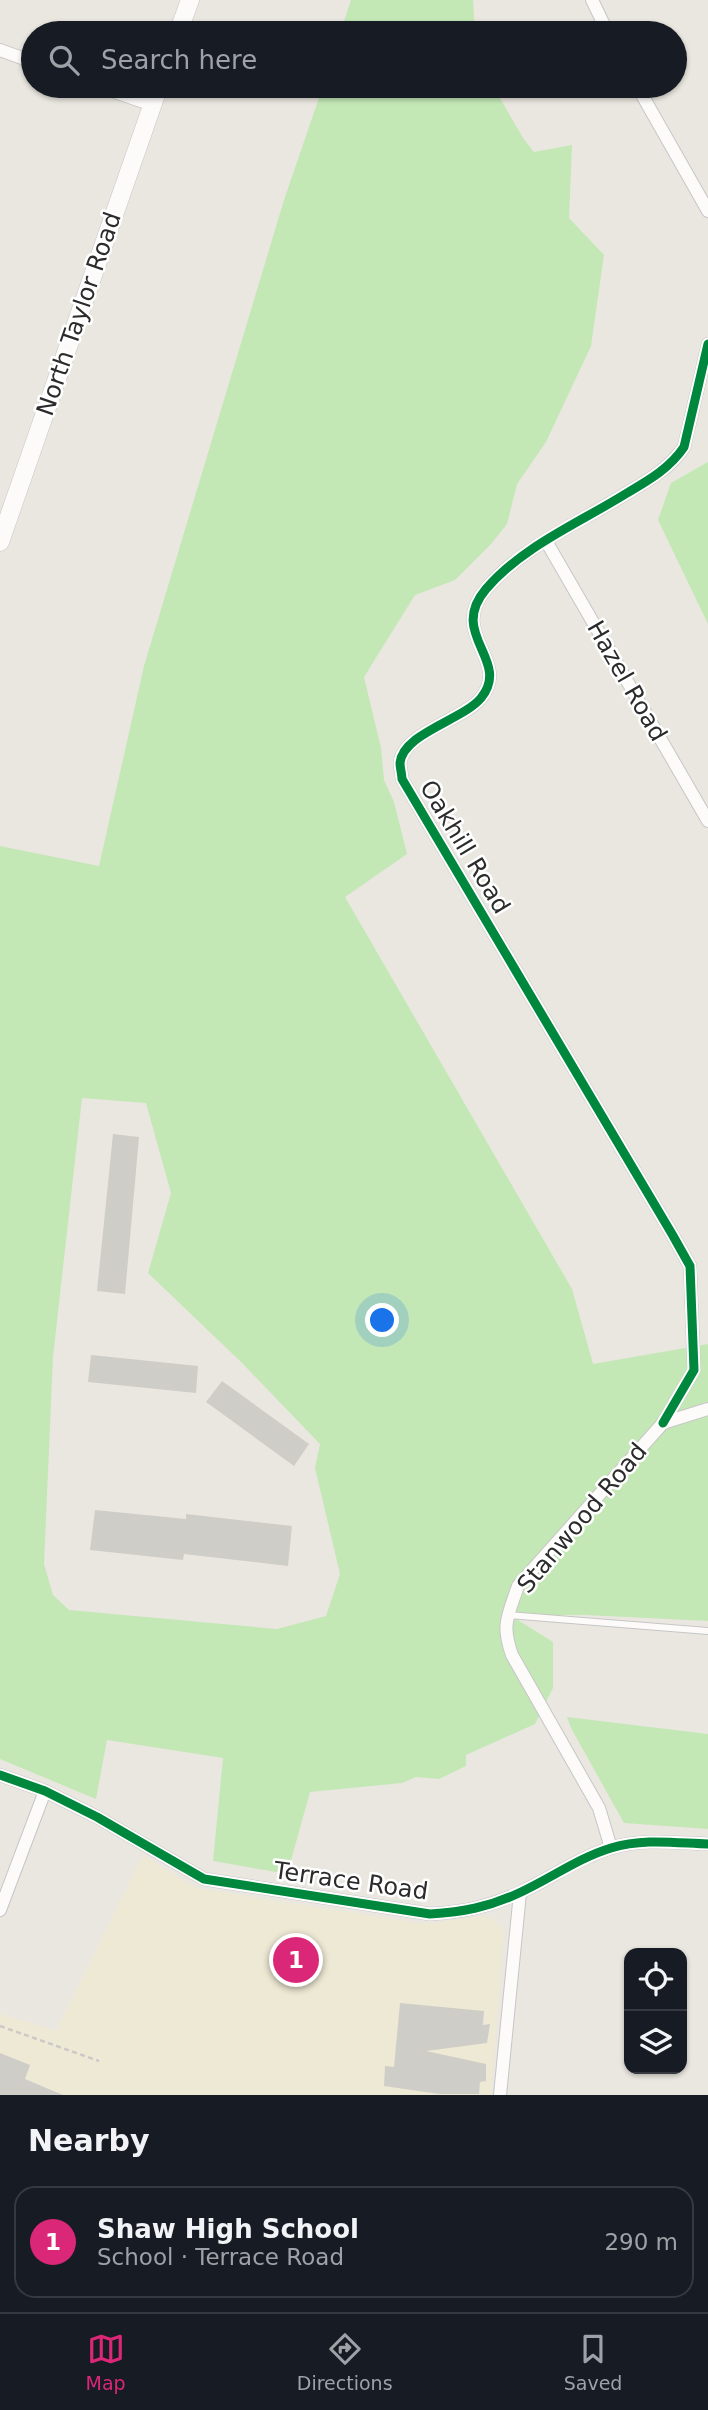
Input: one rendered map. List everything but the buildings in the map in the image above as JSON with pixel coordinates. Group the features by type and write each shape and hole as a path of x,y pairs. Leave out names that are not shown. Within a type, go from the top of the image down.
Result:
{"street":[{"path":"182,21 190,0"},
{"path":"592,0 602,21"},
{"path":"0,50 21,58"},
{"path":"132,98 152,105"},
{"name":"North Taylor Road","path":"0,542 155,98"},
{"path":"644,98 708,211"},
{"name":"Oakhill Road","path":"663,1423 694,1370 690,1266 402,779 400,762 407,746 482,697 488,685 489,671 486,656 472,623 478,601 513,561 675,461 684,447 708,344"},
{"name":"Hazel Road","path":"546,541 708,821"},
{"name":"Stanwood Road","path":"611,1848 599,1808 512,1655 505,1633 508,1615 518,1586 663,1423 708,1409"},
{"name":"Terrace Road","path":"0,1775 45,1791 97,1817 204,1879 430,1914 467,1912 520,1893 611,1848 645,1841 708,1844"},
{"path":"0,1910 45,1791"},
{"path":"500,2095 520,1893"}],"lane":[{"path":"508,1615 708,1631"}],"path":[{"path":"0,2026 99,2061"}],"shaded area":[{"path":"143,1855 190,1885 201,1889 425,1924 483,1916 492,1918 504,1932 491,2095 0,2095 0,2014 56,2031"}],"green space":[{"path":"351,0 473,0 474,21 344,21"},
{"path":"319,98 500,98 534,152 572,145 569,218 604,255 591,346 546,442 517,484 507,524 455,580 415,595 364,677 381,748 384,780 394,802 407,854 345,897 572,1289 593,1364 708,1344 708,1621 585,1615 510,1615 553,1642 553,1688 535,1724 466,1755 466,1766 439,1779 416,1777 402,1783 310,1792 290,1864 284,1864 282,1873 213,1861 223,1758 107,1740 96,1799 0,1759 0,846 99,866 144,666 284,200","holes":["82,1098 146,1103 171,1193 148,1273 240,1361 320,1444 315,1468 340,1574 326,1616 277,1629 69,1610 53,1595 44,1564 53,1357"]},
{"path":"708,462 708,624 658,520 671,483"},
{"path":"567,1717 708,1734 708,1829 624,1823"}],"cycle path":[{"path":"663,1423 694,1370 690,1266 402,779 400,763 411,743 472,706 481,698 489,684 489,671 475,634 473,620 476,605 486,589 534,548 658,473 684,447 708,344"},
{"path":"0,1775 45,1791 97,1817 204,1879 430,1914 465,1910 508,1898 587,1857 611,1848 635,1843 708,1844"}],"place":[{"name":"Shaw High School","path":"296,1960"}]}
